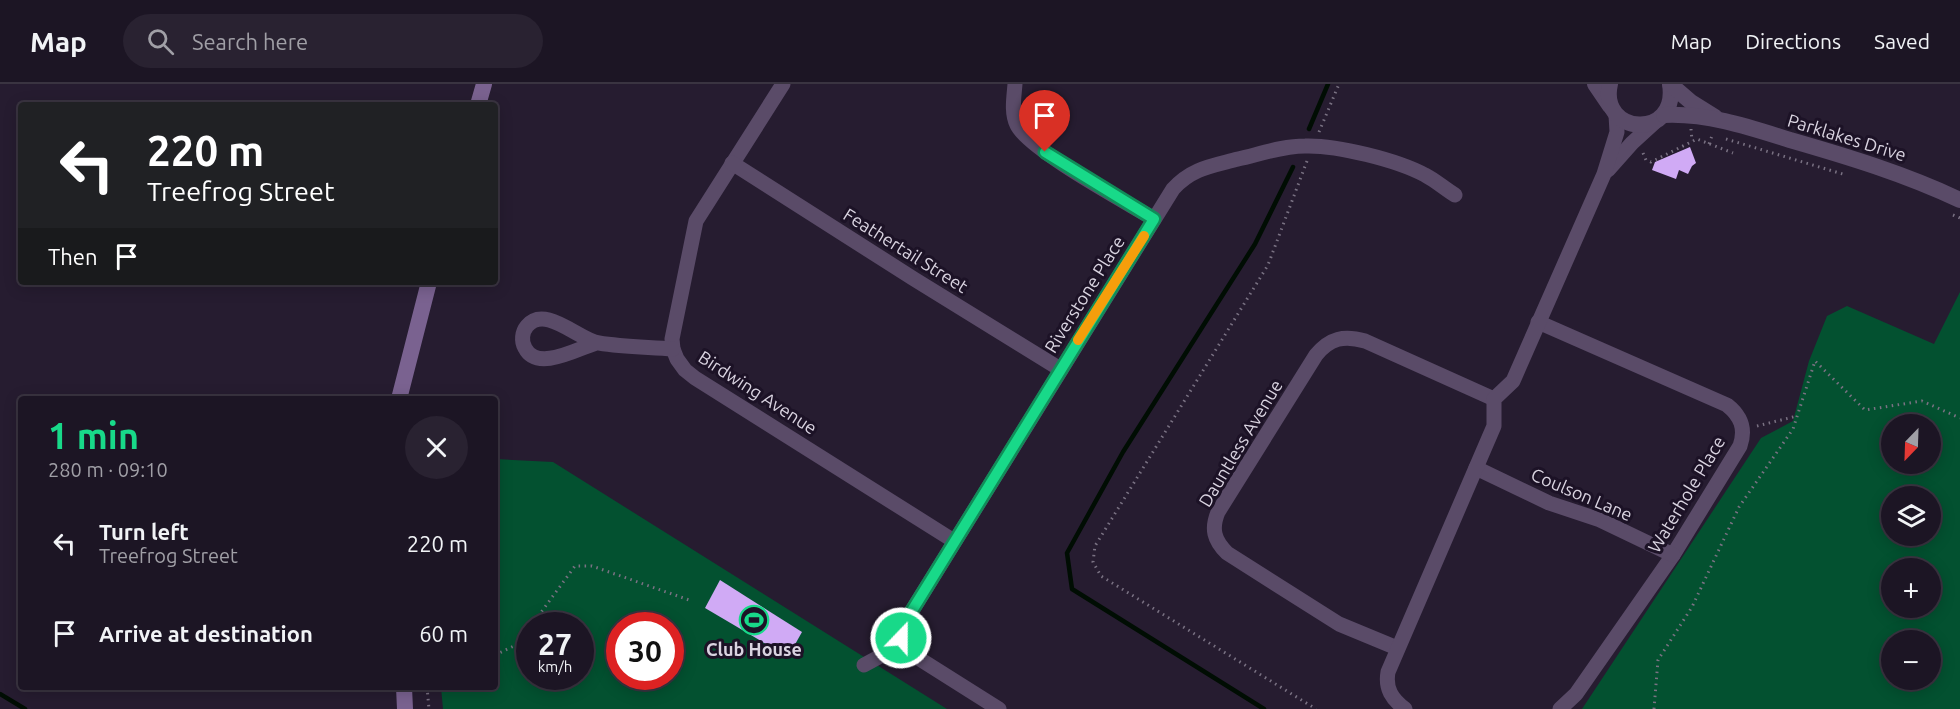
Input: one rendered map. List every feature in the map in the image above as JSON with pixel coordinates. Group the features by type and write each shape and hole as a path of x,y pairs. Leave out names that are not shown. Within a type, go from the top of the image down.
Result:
{"main road":[{"path":"479,102 484,84"},
{"path":"400,396 428,285"},
{"path":"404,690 405,709"}],"street":[{"name":"Birdwing Avenue","path":"783,84 696,221 674,328 673,348 685,370 695,378 954,541"},
{"path":"1015,84 1013,109 1016,124 1025,137 1045,152 1154,219"},
{"path":"1595,84 1614,111"},
{"path":"1405,709 1395,702 1389,693 1386,681 1397,648 1494,426 1494,399 1513,381 1604,174 1617,132 1614,111 1608,97 1610,84"},
{"path":"1604,174 1670,106 1672,95 1670,84"},
{"name":"Parklakes Drive","path":"1670,84 1716,126"},
{"name":"Parklakes Drive","path":"1614,111 1624,121 1634,124 1645,125 1659,118 1716,126 1883,168 1922,182 1955,207"},
{"name":"Riverstone Place","path":"901,645 905,622 954,541 1173,189 1190,174 1203,168 1284,148 1304,146 1377,157 1424,175 1455,195"},
{"name":"Feathertail Street","path":"732,163 1060,369"},
{"name":"Waterhole Place","path":"1538,322 1727,405 1734,411 1743,429 1740,446 1673,555 1576,694 1560,709"},
{"name":"Dauntless Avenue","path":"1397,648 1340,624 1227,553 1218,544 1213,524 1218,512 1316,355 1333,340 1344,338 1365,341 1494,399"},
{"path":"596,342 673,348"},
{"name":"Coulson Lane","path":"1476,468 1549,503 1600,520 1673,555"},
{"path":"864,664 901,645 999,709"}],"path":[{"path":"1316,140 1339,84"},
{"path":"1683,126 1691,127 1692,141"},
{"path":"1709,144 1716,126 1784,157 1851,176"},
{"path":"1642,148 1645,158 1651,162 1697,139 1733,153"},
{"path":"1311,151 1268,265 1095,546 1093,562 1101,576 1316,709"},
{"path":"1955,207 1960,218"},
{"path":"1654,709 1658,660 1692,607 1739,507 1793,429 1815,361 1865,410 1922,401 1960,418"},
{"path":"1743,429 1797,416"},
{"path":"540,612 575,566 592,566 692,601"},
{"path":"498,654 516,645"},
{"path":"427,690 429,709"}],"green space":[{"path":"1960,292 1960,709 1582,709 1761,438 1793,421 1809,361 1827,316 1847,306 1934,344"},
{"path":"498,459 553,462 947,709 443,709 441,690 498,690"}],"building":[{"path":"1690,147 1696,163 1688,174 1679,170 1676,179 1652,170 1655,162"},
{"name":"Club House","path":"720,580 802,632 788,657 705,608"}],"waterway":[{"path":"1309,129 1328,84"},
{"path":"1264,709 1072,589 1067,553 1123,452 1255,244 1293,167"},
{"path":"0,694 25,709"}],"slow traffic":[{"path":"1078,340 1144,236"}],"place":[{"name":"Club House","path":"754,620"}],"route":[{"path":"901,638 905,622 1154,219 1045,152"}]}
